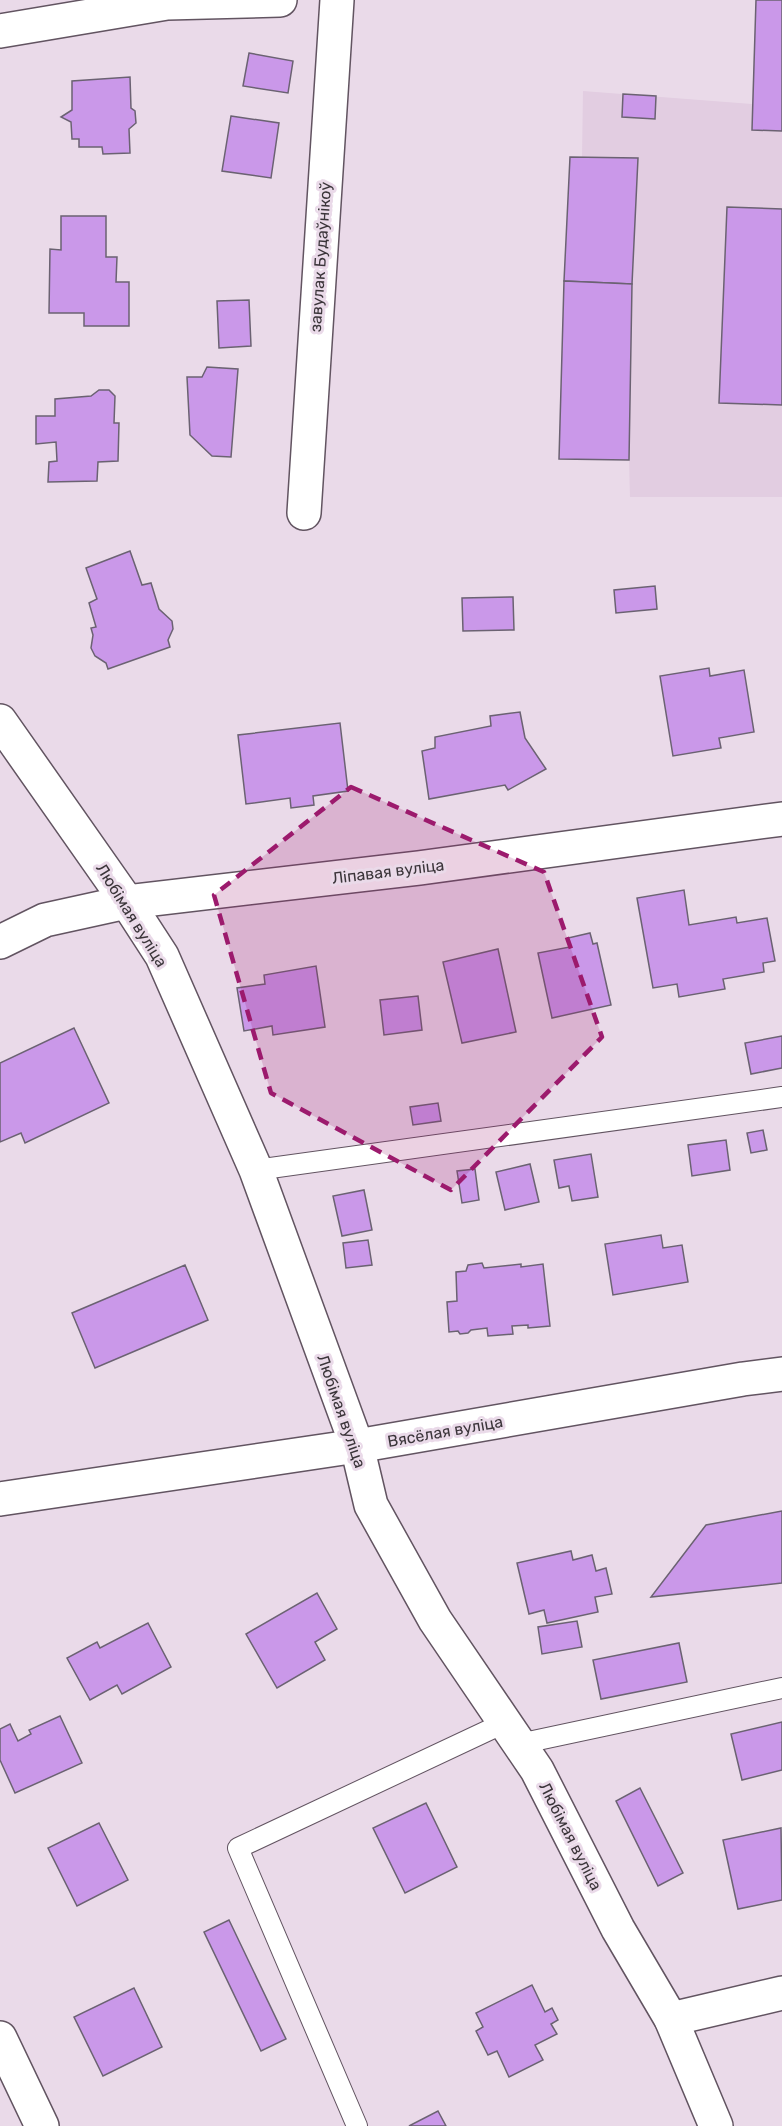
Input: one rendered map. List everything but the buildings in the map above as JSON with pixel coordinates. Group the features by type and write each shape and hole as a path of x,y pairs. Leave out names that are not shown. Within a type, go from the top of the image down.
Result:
{"street":[{"path":"0,31 167,3 280,0"},
{"name":"завулак Будаўнікоў","path":"304,513 337,0"},
{"name":"Любімая вуліца","path":"0,721 127,902 162,956 256,1170 357,1446 371,1505 435,1620 537,1770 618,1929 670,2019 716,2126"},
{"name":"Ліпавая вуліца","path":"0,942 45,920 127,902 419,868 782,819"},
{"name":"Вясёлая вуліца","path":"0,1499 357,1446 782,1374"},
{"path":"670,2019 782,1993"},
{"path":"0,2038 42,2126"}],"lane":[{"path":"256,1170 782,1097"},
{"path":"357,2126 238,1848 512,1734 782,1688"}],"highlighted area":[{"path":"351,787 544,872 602,1037 451,1190 271,1093 214,895"}],"shaded area":[{"path":"756,0 782,0 782,497 630,497 629,460 559,459 570,157 582,157 583,91 752,104"}]}
